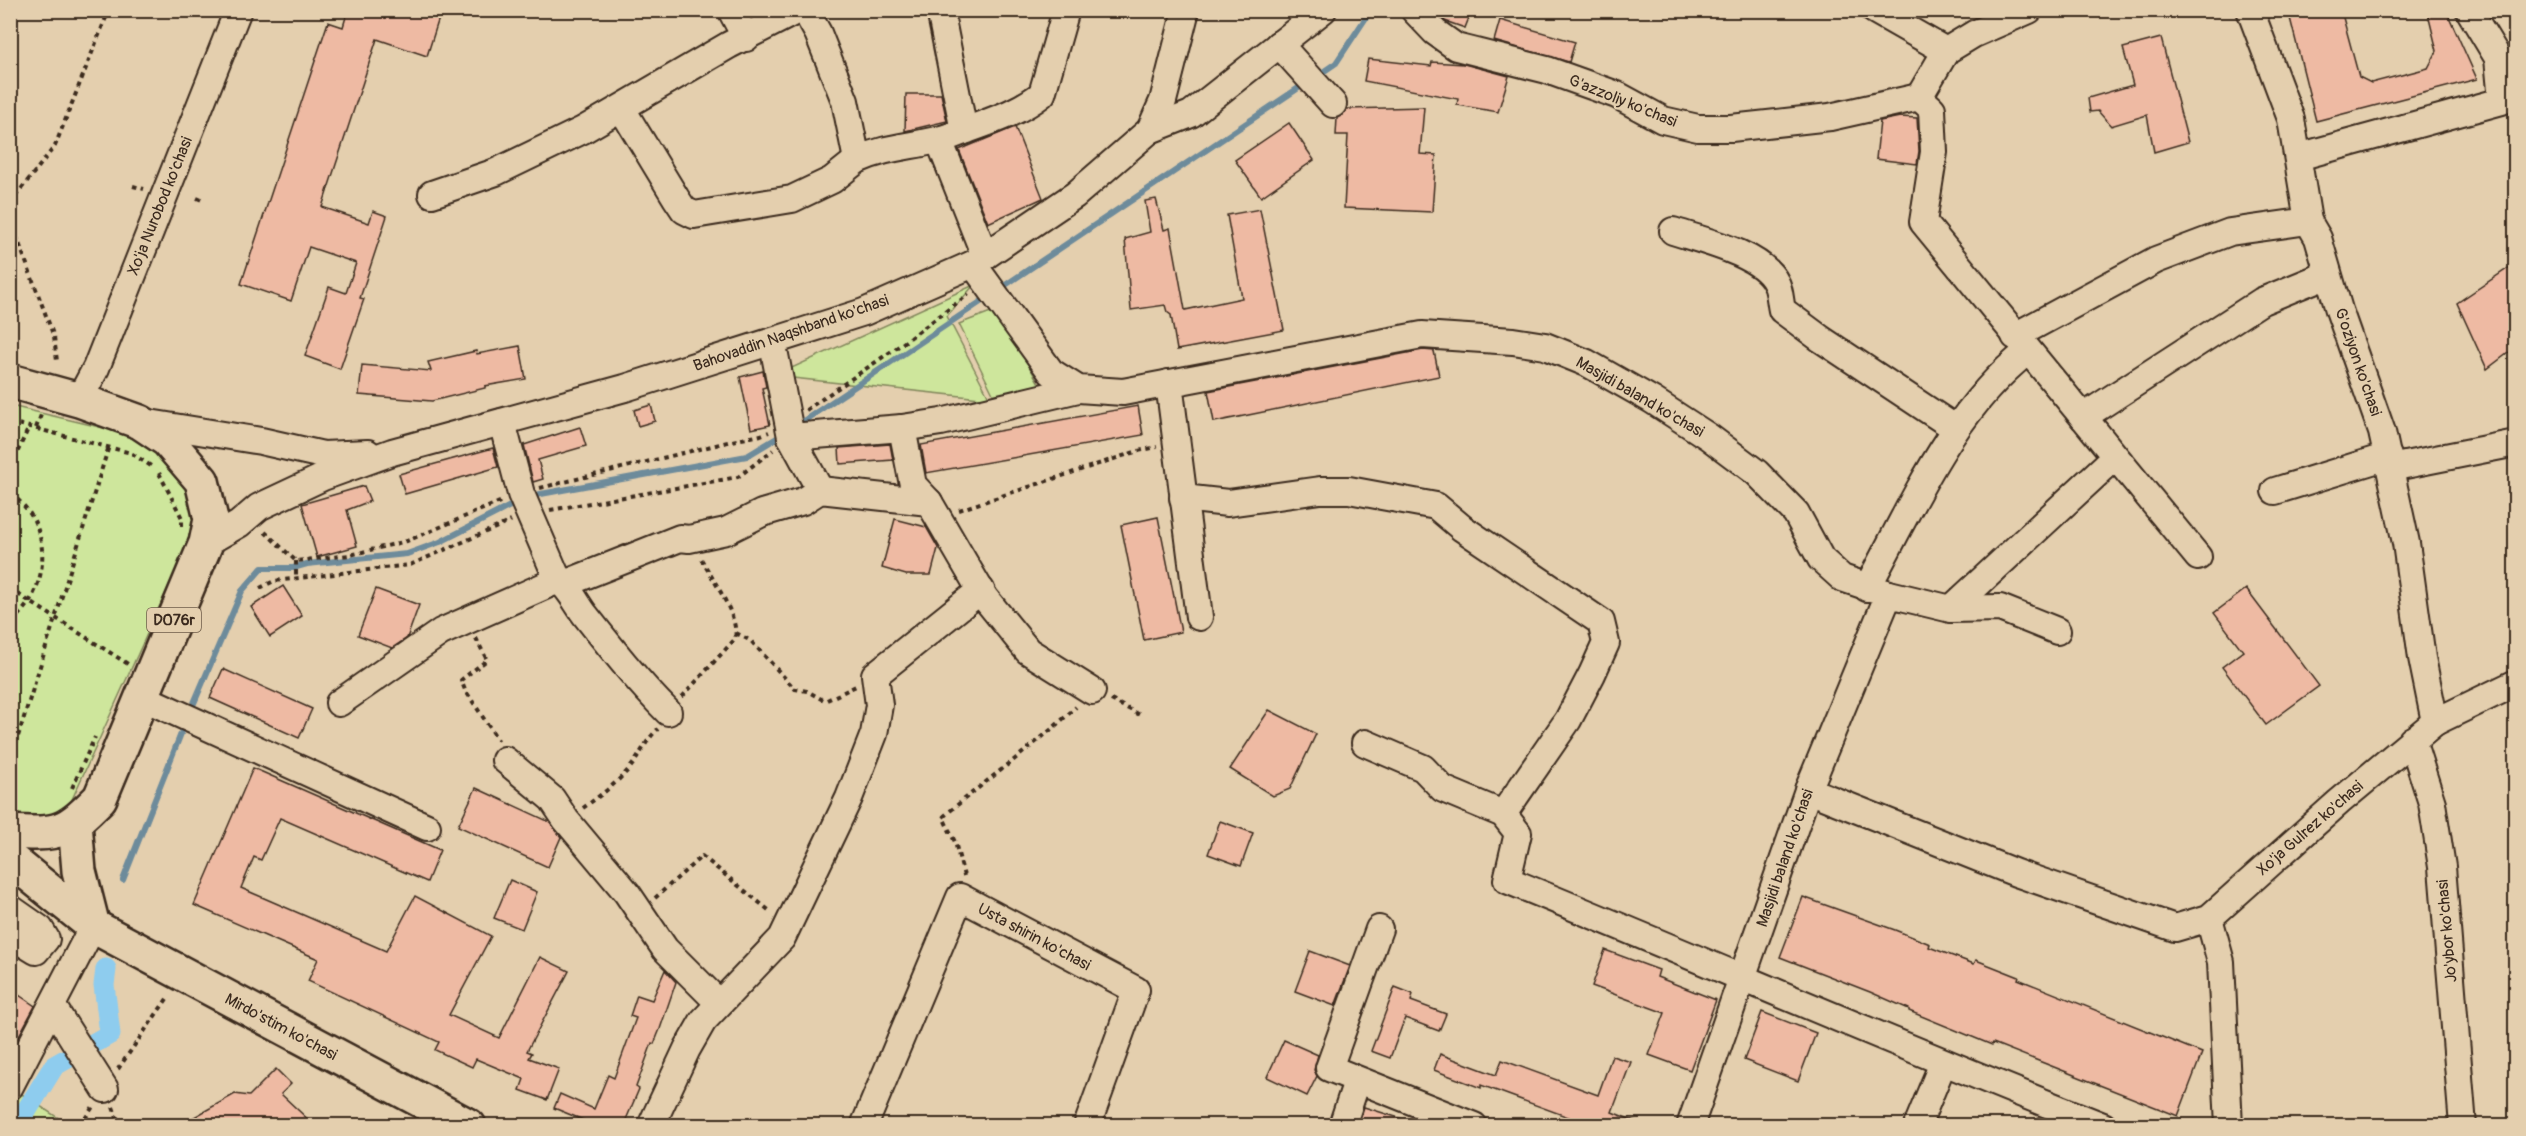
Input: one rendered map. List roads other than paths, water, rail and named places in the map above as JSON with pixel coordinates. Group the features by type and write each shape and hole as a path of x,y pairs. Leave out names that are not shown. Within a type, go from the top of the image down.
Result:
{"main road":[{"path":"10,381 79,400 140,422 167,440 202,481 209,506 211,519 194,540"},
{"name":"D076r","path":"10,832 46,834 73,807 100,798 142,697 194,540"},
{"path":"73,807 79,872 93,926"},
{"name":"Mirdo'stim ko'chasi","path":"10,859 93,926 469,1125"}],"street":[{"name":"Xo'ja Nurobod ko'chasi","path":"79,400 96,368 238,10"},
{"path":"730,10 746,38"},
{"path":"432,194 496,172 622,109 729,45 798,10"},
{"path":"804,10 818,33 845,101 857,160"},
{"path":"940,10 964,131"},
{"path":"622,109 684,210 694,214 792,199 832,180 857,160 879,150 939,140 1011,114 1042,94 1066,10"},
{"name":"Bahovaddin Naqshband ko'chasi","path":"1150,130 1163,101 1186,10"},
{"name":"Bahovaddin Naqshband ko'chasi","path":"194,540 239,524 259,507 322,477 392,452 625,388 864,312 980,266 1075,195 1150,130 1191,114 1323,10"},
{"name":"G'azzoliy ko'chasi","path":"1414,10 1435,32 1456,47 1547,70 1617,95 1663,120 1698,128 1731,128 1830,117 1919,97"},
{"path":"1874,10 1906,27 1935,47 1946,51"},
{"path":"2030,10 1974,34 1946,51 1919,97 1932,109 1934,152 1923,222 2198,557"},
{"name":"G'oziyon ko'chasi","path":"2250,10 2291,118 2308,220 2318,238 2338,310 2382,432 2406,543 2422,658 2435,722"},
{"path":"2298,157 2502,101 2498,58 2469,10"},
{"path":"1279,44 1319,88"},
{"path":"939,140 980,266 1051,372 1078,389"},
{"path":"2057,631 2000,608 1951,609 1878,591 1955,428 2009,366 2022,343 2156,260 2230,232 2308,220"},
{"path":"1673,231 1745,256 1764,269 1776,282 1782,310 1821,339 1955,428"},
{"path":"2083,417 2262,302 2328,274"},
{"name":"Masjidi baland ko'chasi","path":"1078,389 1124,392 1422,334 1545,346 1587,363 1652,399 1709,437 1757,473 1796,513 1821,559 1842,578 1878,591 1690,1125"},
{"path":"775,355 790,429 820,490"},
{"path":"1169,383 1199,617"},
{"path":"790,429 902,428 941,422 1078,389"},
{"name":"Bahovaddin Naqshband ko'chasi","path":"140,422 261,441 323,455 392,452"},
{"path":"502,422 524,502 561,582 637,680 668,712"},
{"path":"902,428 913,485 934,510 981,590 1028,651 1092,691"},
{"path":"2275,491 2389,462 2516,442"},
{"path":"1951,609 2115,457"},
{"path":"339,703 441,632 561,582 680,538 726,531 762,513 803,501 820,490 934,510"},
{"path":"1183,498 1228,503 1320,490 1349,490 1436,506 1462,528 1601,622 1606,643 1592,674 1568,720 1503,814"},
{"path":"651,1125 687,1048 703,1021 782,938 849,798 874,734 879,705 874,675 981,590"},
{"name":"Xo'ja Gulrez ko'chasi","path":"2209,918 2339,802 2435,722 2516,683"},
{"path":"142,697 427,827"},
{"name":"Jo'ybor ko'chasi","path":"2412,740 2432,802 2442,867 2463,1125"},
{"path":"1365,743 1423,768 1443,789 1503,814 1518,832 1507,880 1744,976 1943,1063 2103,1125"},
{"path":"505,760 552,799 566,820 627,893 665,949 719,1003"},
{"path":"1808,790 2016,873 2175,928 2209,918 2220,962 2229,1125"},
{"name":"Usta shirin ko'chasi","path":"864,1125 960,897 1136,990 1087,1125"},
{"path":"10,908 40,929 46,939 36,951 10,935"},
{"path":"10,1086 93,926"},
{"path":"1379,929 1329,1068 1357,1081 1474,1125"},
{"path":"53,1007 105,1089"},
{"path":"1917,1125 1943,1063"},
{"path":"1342,1125 1357,1081"}],"waterway":[{"path":"1317,76 1336,63 1371,10"},
{"path":"1007,284 1306,83"},
{"path":"796,426 985,299"},
{"path":"530,496 747,456 785,433"},
{"path":"194,703 242,591 262,568 293,568 307,564 407,554 440,542 518,502"},
{"path":"123,880 184,726"},
{"path":"17,1126 54,1066 110,1034 104,985 106,969"}]}
